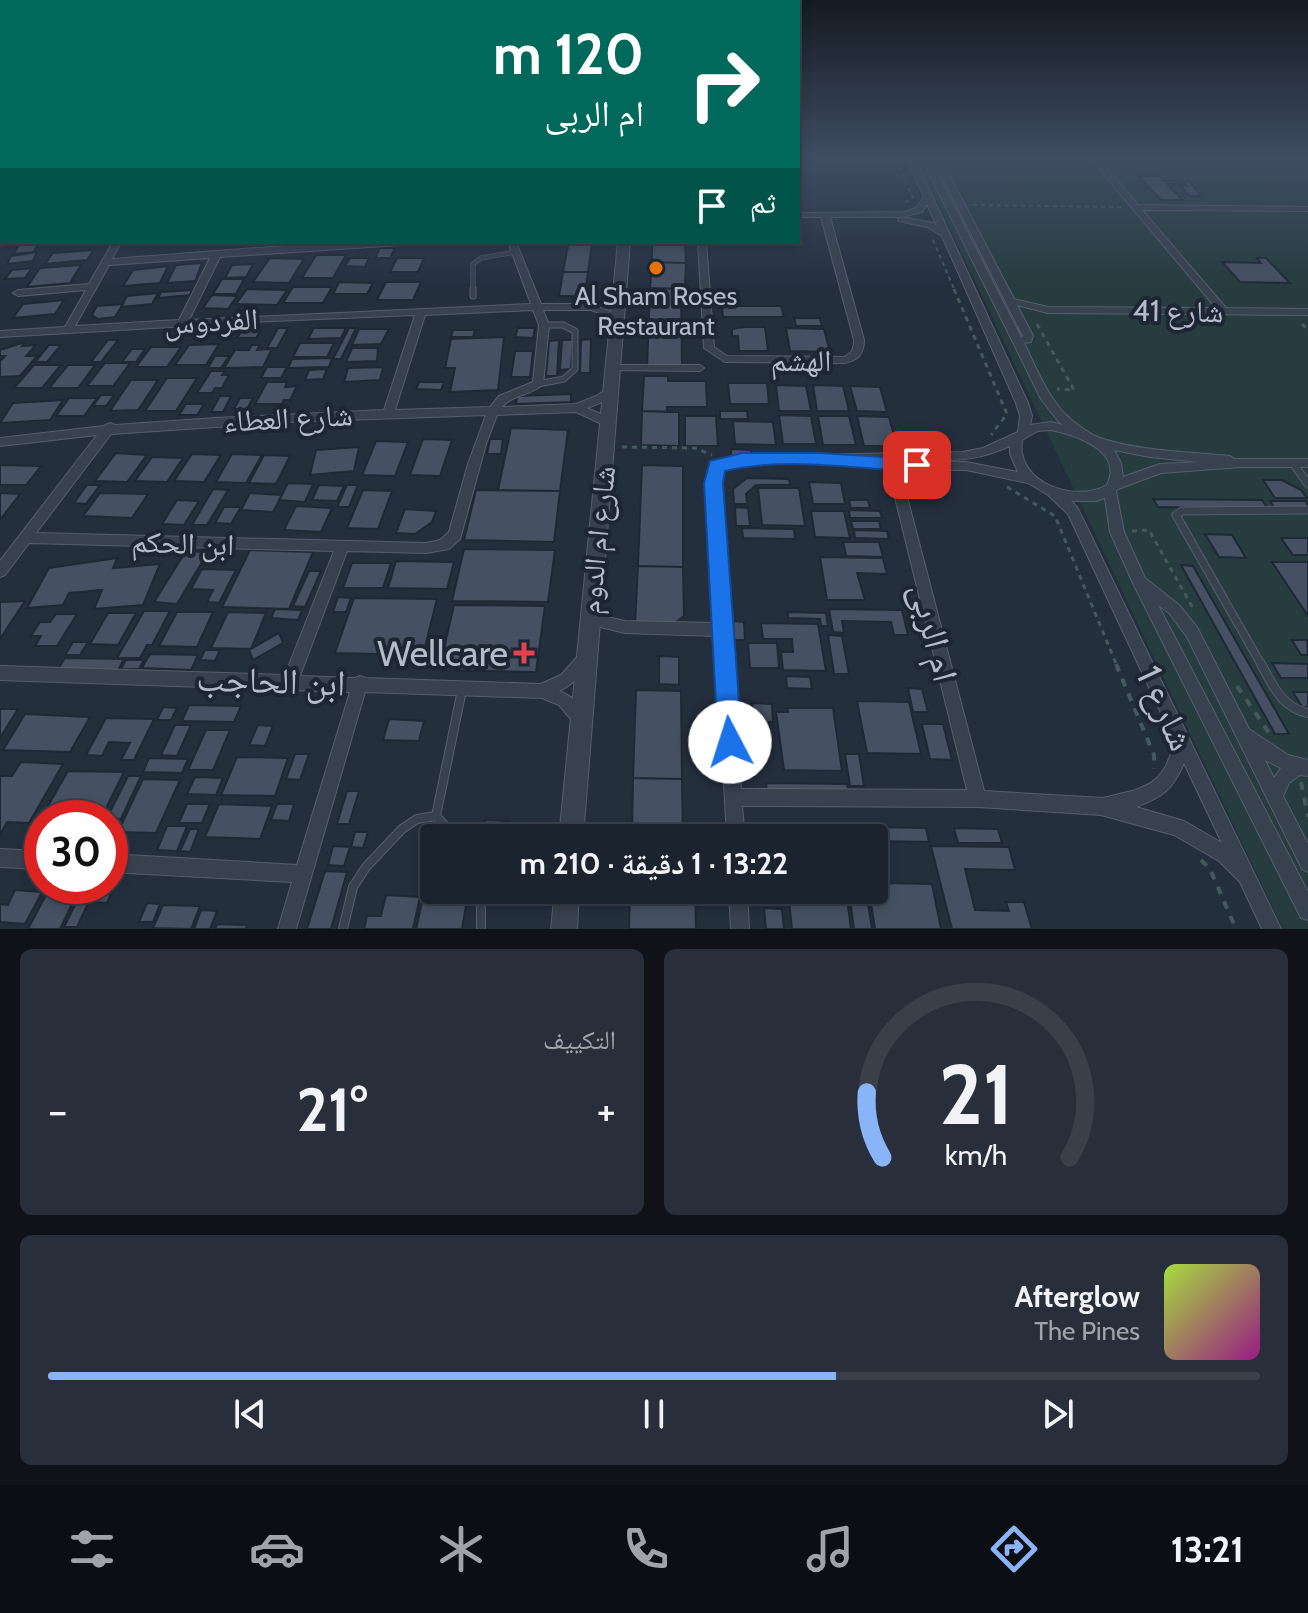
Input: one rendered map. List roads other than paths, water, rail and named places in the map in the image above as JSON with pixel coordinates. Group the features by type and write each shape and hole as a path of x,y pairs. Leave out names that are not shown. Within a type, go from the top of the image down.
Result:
{"street":[{"path":"879,216 919,210 924,202"},
{"path":"930,202 1022,403 1026,416 1013,451 1019,465 1032,479 1053,492 1074,497 1095,497 1160,469 1241,463 1308,463"},
{"path":"948,202 1041,389 1062,418 1111,456 1118,471 1112,488"},
{"path":"960,202 1020,318 1028,338 1017,341"},
{"path":"1131,202 1223,311"},
{"path":"1135,207 1308,209"},
{"path":"800,215 879,216 925,223 945,234"},
{"name":"الهشم","path":"702,244 709,348 715,355 736,359 845,360 855,356 860,349 859,340 825,215"},
{"path":"69,329 116,244"},
{"path":"107,262 339,244"},
{"name":"شارع ام الدوم","path":"572,824 624,244"},
{"path":"492,411 507,395 525,392 538,384 544,325 514,247"},
{"path":"183,323 217,253"},
{"path":"18,293 92,287"},
{"name":"الفردوس","path":"592,307 620,295"},
{"name":"شارع 41","path":"1011,301 1048,310 1308,312"},
{"name":"الفردوس","path":"0,335 183,323 539,307 592,307 618,317"},
{"name":"شارع 41","path":"1020,318 1048,310"},
{"path":"389,412 421,312"},
{"path":"613,368 700,368"},
{"name":"شارع العطاء","path":"0,442 110,427 389,412 577,408 611,391"},
{"name":"شارع العطاء","path":"577,408 608,422"},
{"name":"ابن الحكم","path":"24,538 342,547 426,548 444,545 455,535 492,411"},
{"path":"736,824 713,483 717,466 742,460 963,456 985,452 1020,435 1051,426 1150,453 1241,463"},
{"path":"0,571 110,427"},
{"path":"846,459 867,465 966,466 1032,479"},
{"name":"ام الربى","path":"893,465 978,799"},
{"name":"شارع 1","path":"1112,488 1117,532 1139,581 1308,911"},
{"name":"شارع 1","path":"1053,492 1073,511 1272,929"},
{"path":"290,681 342,547"},
{"name":"شارع 1","path":"1139,581 1174,609 1192,632 1308,863"},
{"path":"589,619 625,627 721,630"},
{"path":"542,691 566,680 586,657"},
{"name":"ابن الحاجب","path":"0,673 542,691 564,700 581,719"},
{"path":"287,929 360,683"},
{"path":"1242,734 1303,768"},
{"path":"1101,806 1138,799 1160,788 1177,765 1183,743"},
{"path":"1274,797 1283,777 1303,768"},
{"path":"735,797 978,799 1101,806 1178,827 1225,855 1246,875"},
{"path":"0,858 24,859"},
{"path":"128,864 304,874"},
{"path":"564,929 566,904"},
{"path":"739,904 740,929"}],"lane":[{"path":"473,296 473,264 481,258 514,247"},
{"path":"538,384 564,379 575,369 575,331 563,325 544,325"},
{"path":"1293,463 1308,484"},
{"path":"1308,510 1182,511 1176,515 1280,698 1291,709 1308,713"},
{"path":"436,816 463,687"},
{"path":"436,816 443,824"},
{"path":"343,929 353,887 366,867 402,829 417,819 436,816"},
{"path":"481,904 481,929"}],"place":[{"name":"Al Sham Roses Restaurant","path":"656,268"},
{"name":"Wellcare","path":"524,653"}]}
